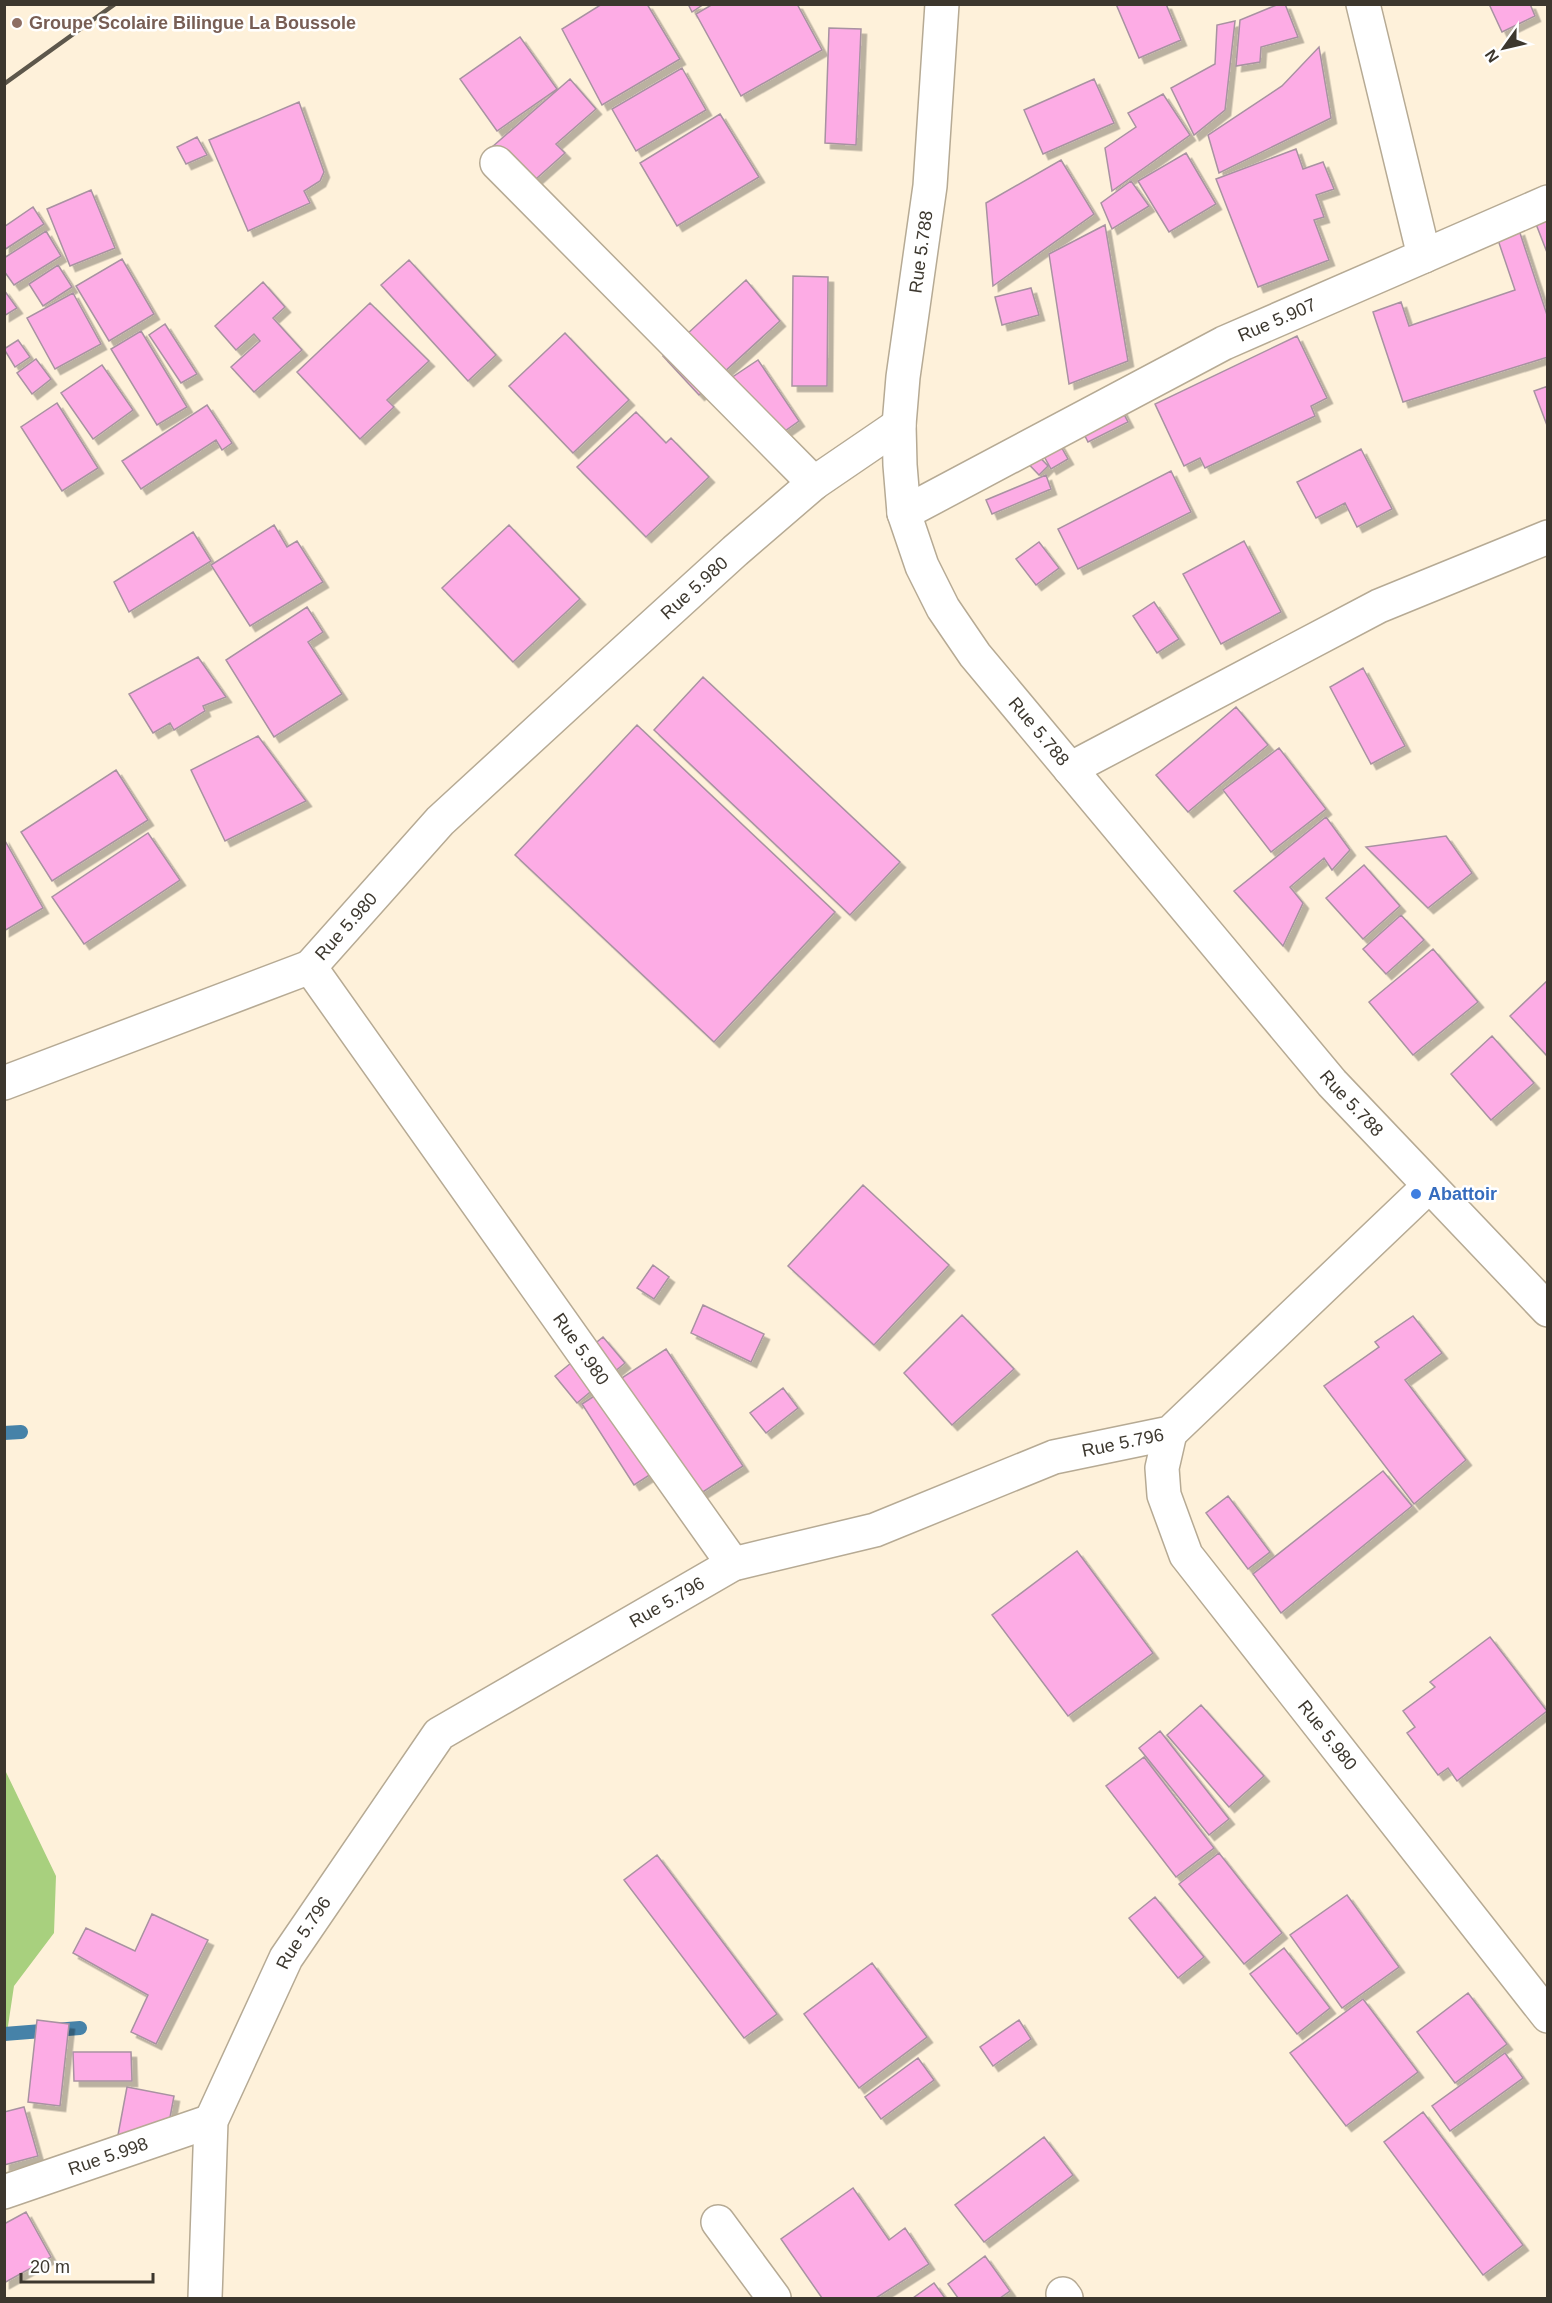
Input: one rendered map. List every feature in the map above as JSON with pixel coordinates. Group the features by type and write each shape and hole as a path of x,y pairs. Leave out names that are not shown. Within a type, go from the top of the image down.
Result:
{"street":[{"name":"Rue 5.788","path":"942,4 930,186 903,377 899,425 904,513 922,566 950,617 975,655 1332,1083 1548,1310"},
{"path":"1363,4 1425,256"},
{"path":"497,163 814,483"},
{"name":"Rue 5.907","path":"904,513 1224,343 1548,202"},
{"name":"Rue 5.980","path":"733,1564 310,967 440,821 735,551 814,483 899,425"},
{"path":"1070,769 1379,606 1548,537"},
{"path":"4,1083 310,967"},
{"name":"Rue 5.796","path":"204,2298 211,2121 286,1958 439,1734 733,1564 875,1530 1054,1457 1170,1433 1429,1186"},
{"name":"Rue 5.980","path":"1170,1433 1162,1468 1164,1495 1186,1555 1548,2016"},
{"name":"Rue 5.998","path":"4,2192 211,2121"},
{"path":"718,2222 774,2298"}],"green space":[{"path":"5,1770 56,1876 54,1933 14,1986 5,2046"}],"building":[{"path":"602,4 647,4 680,59 602,105 562,29"},
{"path":"688,4 704,4 692,12"},
{"path":"713,4 797,4 822,50 741,96 696,14"},
{"path":"1116,4 1166,4 1181,40 1139,58"},
{"path":"1279,4 1285,4 1298,37 1261,47 1260,62 1236,66 1240,20"},
{"path":"1489,4 1530,4 1535,16 1502,32"},
{"path":"1235,21 1225,110 1194,135 1171,88 1215,64 1217,25"},
{"path":"829,28 861,29 856,145 825,143"},
{"path":"520,37 557,89 497,131 460,79"},
{"path":"1319,47 1331,118 1219,173 1208,135 1282,86"},
{"path":"682,68 706,110 636,151 612,109"},
{"path":"570,79 596,109 556,144 565,153 527,187 492,147"},
{"path":"1094,79 1114,123 1043,154 1024,110"},
{"path":"1163,94 1190,135 1112,191 1105,148 1136,127 1128,113"},
{"path":"299,102 324,172 320,181 304,191 310,203 248,231 209,140"},
{"path":"720,114 759,177 677,226 640,163"},
{"path":"197,137 207,155 186,164 177,147"},
{"path":"1296,149 1303,169 1323,162 1334,189 1316,195 1324,217 1314,220 1329,260 1258,287 1216,179"},
{"path":"1186,153 1216,204 1169,232 1138,181"},
{"path":"1061,160 1094,214 993,286 986,203"},
{"path":"1131,181 1149,206 1112,229 1101,203"},
{"path":"91,190 115,248 70,266 47,209"},
{"path":"33,207 44,224 4,250 4,227"},
{"path":"1548,218 1548,255 1536,224"},
{"path":"1105,225 1128,361 1069,384 1049,254"},
{"path":"1519,230 1548,318 1548,357 1403,402 1373,312 1401,302 1409,326 1515,290 1498,240"},
{"path":"46,231 61,256 14,285 4,271 4,258"},
{"path":"122,259 154,314 109,341 76,286"},
{"path":"409,260 496,355 468,381 381,285"},
{"path":"58,265 72,287 43,306 29,284"},
{"path":"793,276 828,277 827,386 792,386"},
{"path":"746,280 780,321 699,395 663,356"},
{"path":"263,282 285,307 273,318 302,350 254,392 231,367 260,341 254,334 236,350 215,326"},
{"path":"1031,288 1039,315 1002,325 995,297"},
{"path":"4,290 17,308 4,316"},
{"path":"73,293 101,344 55,369 27,318"},
{"path":"370,303 429,361 387,400 394,407 360,439 297,372"},
{"path":"165,324 197,374 181,383 149,335"},
{"path":"141,331 187,407 157,425 111,349"},
{"path":"565,333 629,400 573,453 509,386"},
{"path":"1297,336 1327,398 1311,406 1315,416 1205,468 1200,458 1184,466 1155,404"},
{"path":"18,340 30,357 15,367 4,349"},
{"path":"36,359 51,379 32,394 17,373"},
{"path":"758,360 799,421 758,450 716,388"},
{"path":"102,365 133,410 93,439 61,393"},
{"path":"1548,386 1548,428 1534,391"},
{"path":"1116,399 1128,422 1088,442 1076,418"},
{"path":"57,403 98,468 62,491 21,427"},
{"path":"207,405 232,443 222,450 216,440 141,489 122,461"},
{"path":"636,412 666,443 671,438 709,477 646,537 577,467"},
{"path":"1051,429 1068,459 1051,469 1034,438"},
{"path":"1030,447 1048,466 1039,475 1021,456"},
{"path":"1361,449 1392,509 1357,527 1345,503 1316,518 1297,482"},
{"path":"1171,471 1191,512 1078,569 1058,529"},
{"path":"1046,475 1051,489 992,514 986,500"},
{"path":"274,525 287,547 297,541 323,582 250,626 211,565"},
{"path":"509,525 580,599 513,662 442,588"},
{"path":"193,532 211,561 129,612 114,582"},
{"path":"1244,541 1281,612 1221,644 1183,574"},
{"path":"1039,542 1059,568 1036,585 1016,559"},
{"path":"1154,602 1179,639 1157,653 1133,616"},
{"path":"307,607 323,632 308,642 342,694 274,737 226,660"},
{"path":"198,657 226,697 203,706 205,711 174,730 170,723 153,733 129,694"},
{"path":"1363,668 1405,746 1371,764 1330,687"},
{"path":"703,677 900,862 850,915 654,730"},
{"path":"1236,707 1268,745 1188,812 1156,775"},
{"path":"637,725 835,912 714,1042 515,855"},
{"path":"258,736 306,801 225,841 191,770"},
{"path":"1279,748 1326,809 1271,852 1223,790"},
{"path":"116,770 148,820 52,881 21,832"},
{"path":"1326,817 1350,850 1332,870 1324,858 1290,887 1303,903 1283,946 1234,891"},
{"path":"148,833 180,880 84,944 52,897"},
{"path":"1446,836 1472,873 1428,908 1366,847"},
{"path":"4,839 43,908 4,931"},
{"path":"1364,865 1400,906 1363,939 1326,898"},
{"path":"1401,915 1424,940 1386,974 1363,949"},
{"path":"1433,949 1478,1002 1413,1055 1369,1002"},
{"path":"1548,980 1548,1057 1510,1016"},
{"path":"1492,1036 1534,1083 1491,1120 1451,1074"},
{"path":"863,1185 949,1265 874,1345 788,1266"},
{"path":"653,1265 669,1277 654,1299 637,1288"},
{"path":"703,1305 764,1334 751,1362 691,1333"},
{"path":"962,1315 1014,1369 952,1425 904,1373"},
{"path":"1413,1316 1442,1353 1405,1380 1466,1460 1414,1504 1324,1386 1379,1347 1375,1342"},
{"path":"603,1337 625,1363 577,1403 555,1376"},
{"path":"666,1349 743,1466 692,1499 668,1463 634,1485 582,1404"},
{"path":"783,1388 798,1408 766,1433 750,1413"},
{"path":"1383,1471 1412,1506 1281,1613 1253,1574"},
{"path":"1228,1496 1270,1552 1248,1569 1206,1513"},
{"path":"1077,1551 1153,1653 1068,1716 992,1615"},
{"path":"1490,1637 1547,1711 1457,1781 1448,1768 1438,1775 1407,1733 1415,1727 1403,1711 1435,1687 1430,1682"},
{"path":"1201,1705 1264,1776 1229,1807 1167,1735"},
{"path":"1160,1731 1229,1819 1209,1835 1139,1748"},
{"path":"1144,1757 1214,1848 1176,1877 1106,1786"},
{"path":"1219,1853 1282,1933 1244,1964 1179,1884"},
{"path":"657,1855 777,2014 744,2038 624,1880"},
{"path":"1347,1895 1399,1967 1342,2008 1290,1935"},
{"path":"1155,1897 1204,1957 1178,1978 1129,1918"},
{"path":"152,1914 208,1940 156,2044 131,2032 148,1995 73,1953 86,1928 135,1951"},
{"path":"1284,1948 1330,2008 1297,2034 1250,1974"},
{"path":"872,1963 927,2037 859,2088 804,2014"},
{"path":"1468,1993 1507,2044 1455,2083 1417,2032"},
{"path":"1363,1999 1418,2072 1346,2126 1290,2053"},
{"path":"37,2020 69,2024 60,2106 28,2102"},
{"path":"1019,2020 1031,2039 993,2066 980,2047"},
{"path":"73,2052 131,2052 132,2081 74,2081"},
{"path":"1505,2053 1523,2078 1450,2131 1432,2106"},
{"path":"918,2058 934,2080 881,2119 865,2097"},
{"path":"127,2087 174,2096 165,2144 118,2135"},
{"path":"24,2107 38,2156 4,2165 4,2112"},
{"path":"1423,2112 1523,2245 1483,2275 1384,2142"},
{"path":"1044,2137 1073,2175 984,2242 955,2205"},
{"path":"853,2188 889,2240 905,2228 929,2264 876,2298 822,2298 781,2239"},
{"path":"26,2212 51,2257 4,2283 4,2224"},
{"path":"985,2256 1010,2291 1000,2298 958,2298 948,2284"},
{"path":"934,2283 945,2298 913,2298"}],"waterway":[{"path":"4,1433 21,1432"},
{"path":"4,2034 80,2028"}],"railway":[{"path":"4,84 115,4"}],"place":[{"name":"Groupe Scolaire Bilingue La Boussole","path":"17,23"},
{"name":"Abattoir","path":"1416,1194"}]}
